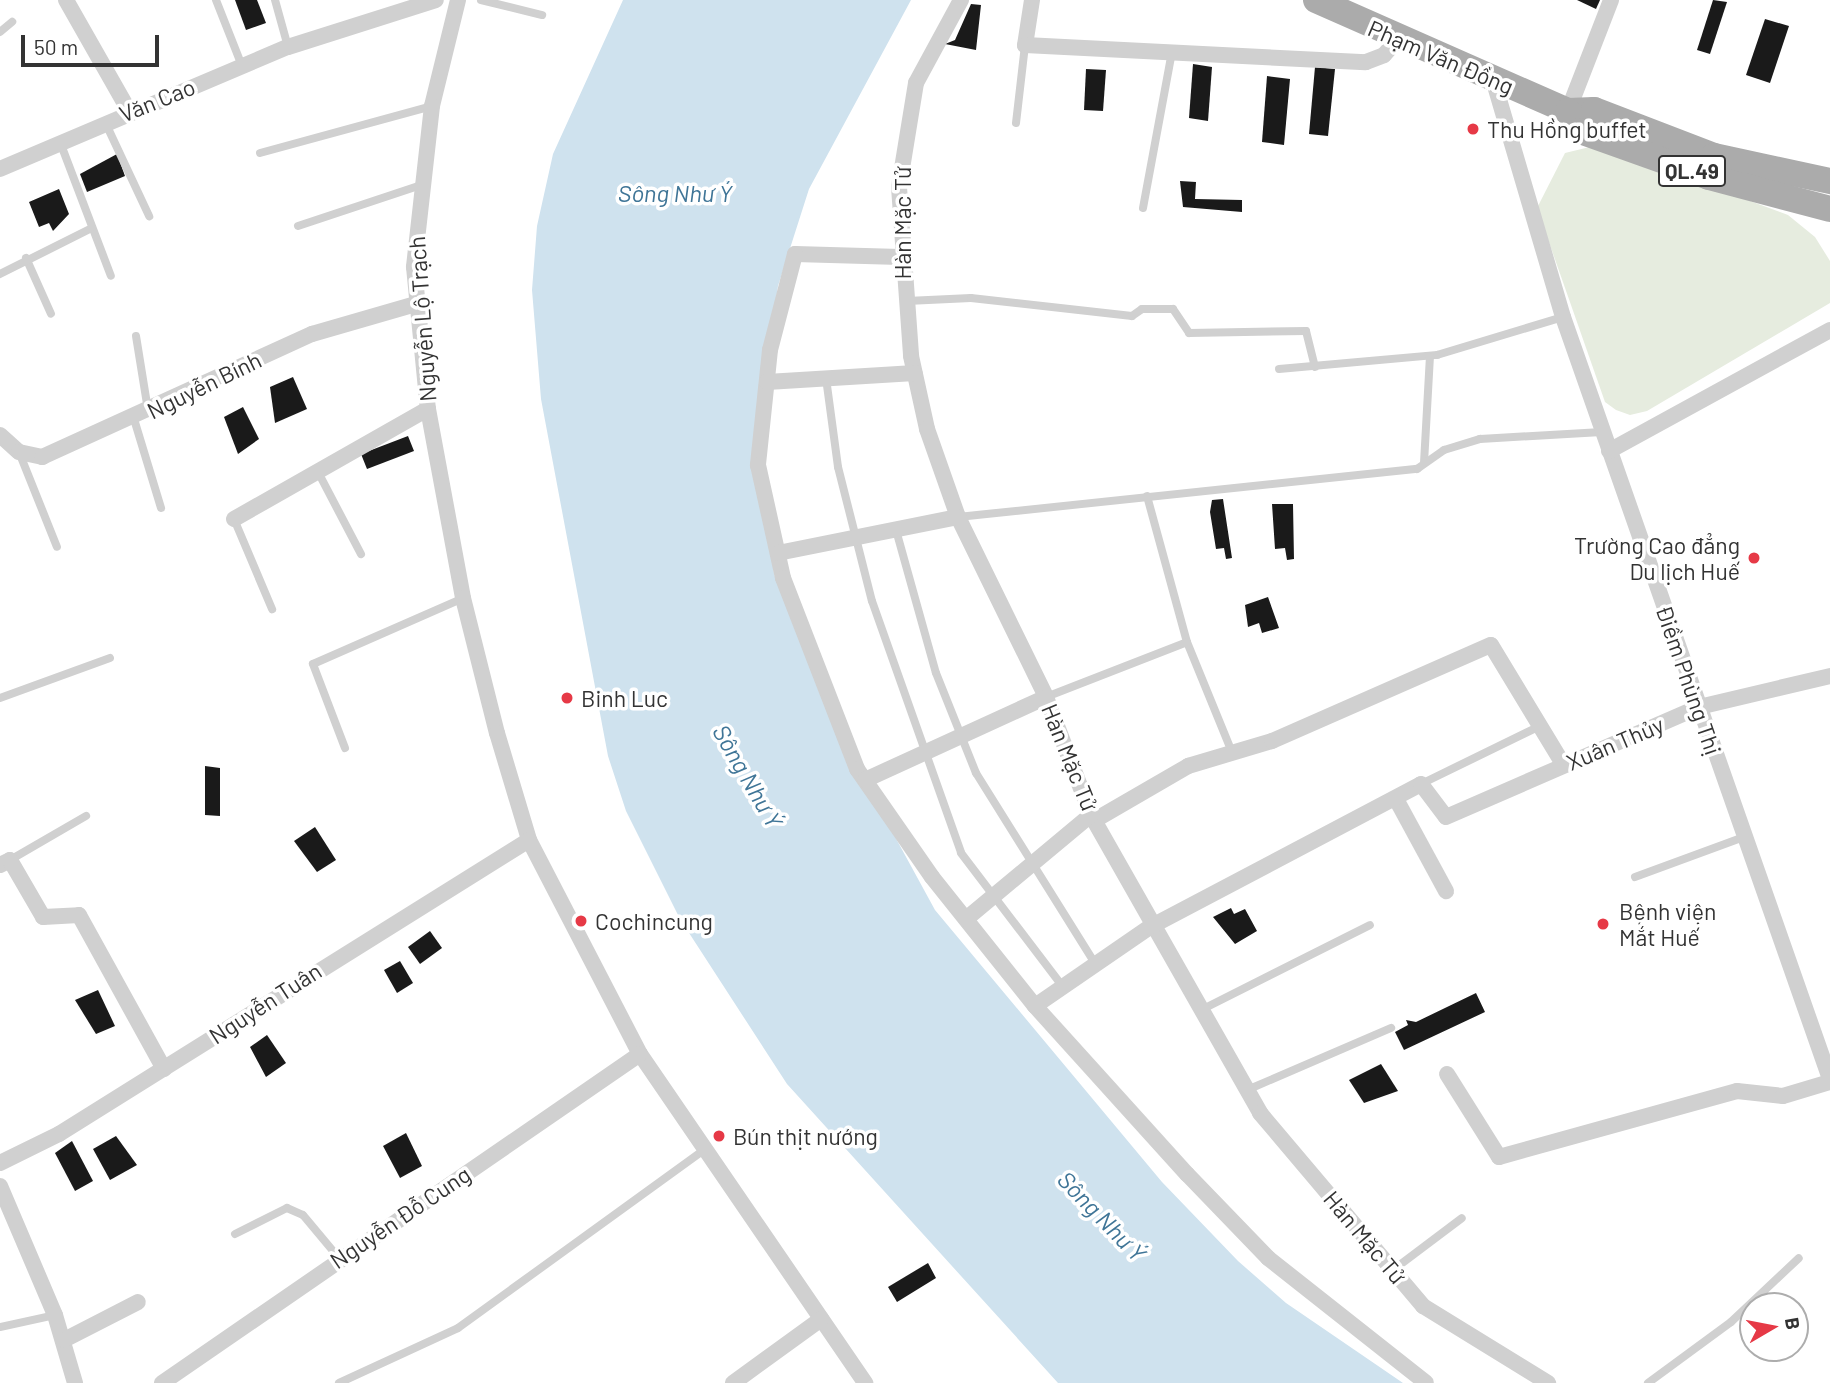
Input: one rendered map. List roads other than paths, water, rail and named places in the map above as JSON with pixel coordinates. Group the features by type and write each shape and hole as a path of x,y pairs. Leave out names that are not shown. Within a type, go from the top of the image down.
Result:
{"main road":[{"name":"Phạm Văn Đồng","path":"1316,0 1358,15 1399,38 1568,111 1594,110 1714,156 1830,181"},
{"name":"Phạm Văn Đồng","path":"1568,111 1580,131 1709,177 1830,209"}],"street":[{"path":"66,0 129,111"},
{"name":"Văn Cao","path":"1,166 288,47 436,0"},
{"name":"Nguyễn Lộ Trạch","path":"458,0 432,106 418,186 416,303 428,409 463,598 529,840 640,1054 865,1383"},
{"name":"Hàn Mặc Tử","path":"961,0 932,43 903,135 900,257 902,301 915,373 958,517 1046,697 1093,817 1150,927 1247,1090 1423,1306 1549,1383"},
{"path":"1032,0 1025,46 1366,61 1384,55 1399,38"},
{"path":"1568,111 1611,0"},
{"name":"Điềm Phùng Thị","path":"1493,79 1563,317 1830,1080"},
{"path":"900,257 795,254 766,382 758,465 778,553 865,780 966,919 1035,1006 1268,1258 1426,1383"},
{"name":"Nguyễn Bính","path":"19,452 43,457 141,416 312,334 416,303"},
{"path":"1609,451 1830,330"},
{"path":"766,382 915,373"},
{"path":"234,519 428,409"},
{"path":"0,435 19,452"},
{"path":"778,553 958,517"},
{"path":"966,919 1093,817 1230,750 1272,740 1491,645 1542,725 1563,764"},
{"name":"Xuân Thủy","path":"1421,784 1446,817 1699,707 1830,676"},
{"path":"865,780 923,750 1046,697"},
{"path":"1035,1006 1150,927 1421,784"},
{"path":"1395,799 1446,891"},
{"name":"Nguyễn Tuân","path":"0,1163 164,1069 529,840"},
{"path":"5,862 43,918 79,915 164,1069"},
{"name":"Nguyễn Đỗ Cung","path":"162,1383 339,1258 640,1054"},
{"path":"1447,1074 1499,1157 1737,1091 1783,1096 1830,1080"},
{"path":"0,1186 55,1315 75,1383"},
{"path":"64,1340 138,1302"},
{"path":"733,1383 821,1319"}],"lane":[{"path":"216,0 242,66"},
{"path":"275,0 288,47"},
{"path":"481,0 542,15"},
{"path":"0,33 12,22"},
{"path":"1016,123 1025,46"},
{"path":"1143,208 1172,51"},
{"path":"260,153 432,106"},
{"path":"105,121 149,216"},
{"path":"60,142 90,229 111,276"},
{"path":"298,226 418,186"},
{"path":"0,274 26,258 90,229"},
{"path":"26,258 51,314"},
{"path":"902,301 971,298 1132,316 1142,309 1173,309 1189,333 1306,331 1315,367"},
{"path":"1279,369 1430,357 1563,317"},
{"path":"136,336 141,416 161,508"},
{"path":"1424,463 1430,357"},
{"path":"826,379 856,538 923,750 961,853 1064,988"},
{"path":"958,517 1424,463 1480,439 1603,432"},
{"path":"19,452 57,547"},
{"path":"317,470 361,554"},
{"path":"1147,496 1187,642 1230,750"},
{"path":"234,519 272,610"},
{"path":"896,530 959,734 1033,864 1096,965"},
{"path":"345,748 313,664 463,598"},
{"path":"1046,697 1187,642"},
{"path":"0,698 110,658"},
{"path":"1421,784 1542,725"},
{"path":"5,862 86,816"},
{"path":"1635,877 1744,837"},
{"path":"1199,1011 1370,925"},
{"path":"1247,1090 1391,1028"},
{"path":"339,1383 424,1338 458,1328 705,1150"},
{"path":"235,1234 288,1208 303,1215 339,1258"},
{"path":"1393,1270 1462,1217"},
{"path":"1648,1383 1731,1322 1799,1258"},
{"path":"0,1327 55,1315"}],"water":[{"name":"Sông Như Ý","path":"623,0 911,0 809,189 778,286 761,401 774,574 834,725 935,910 1162,1182 1238,1261 1286,1303 1403,1383 1058,1383 787,1084 680,919 626,811 608,756 541,399 532,290 537,226 553,154"}],"place":[{"name":"Thu Hồng buffet","path":"1473,129"},
{"name":"Trường Cao đẳng Du lịch Huế","path":"1754,558"},
{"name":"Binh Luc","path":"567,698"},
{"name":"Cochincung","path":"581,921"},
{"name":"Bệnh viện Mắt Huế","path":"1603,924"},
{"name":"Bún thịt nướng","path":"719,1136"}]}
